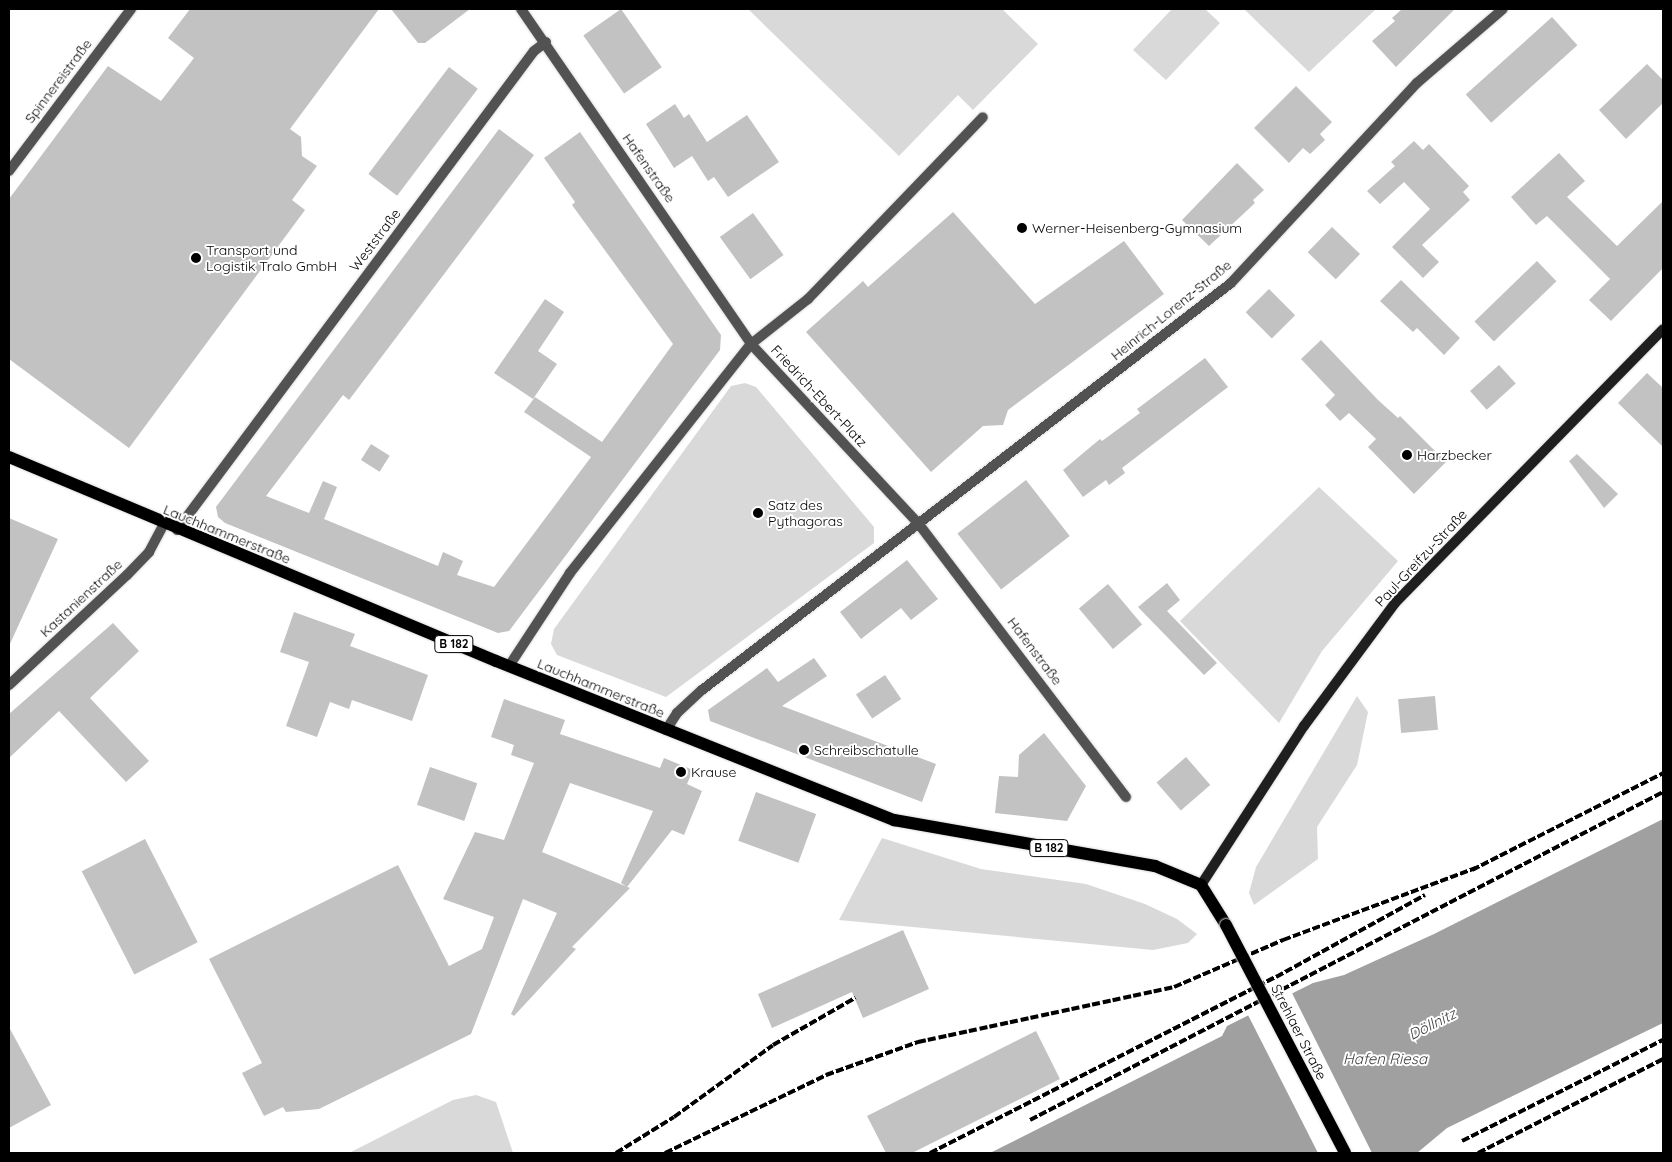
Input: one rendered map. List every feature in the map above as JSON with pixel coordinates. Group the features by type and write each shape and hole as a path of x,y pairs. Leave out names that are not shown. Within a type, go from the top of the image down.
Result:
{"main road":[{"name":"Paul-Greifzu-Straße","path":"1201,884 1304,726 1395,603 1663,329"},
{"name":"Lauchhammerstraße","path":"9,457 177,530 666,730 894,820 1019,844 1106,855 1155,866 1201,884"},
{"name":"Strehlaer Straße","path":"1201,884 1226,925 1345,1153"}],"street":[{"name":"Spinnereistraße","path":"9,171 131,9"},
{"name":"Hafenstraße","path":"522,9 751,344"},
{"name":"Heinrich-Lorenz-Straße","path":"918,523 1231,283 1417,83 1503,9"},
{"name":"Weststraße","path":"177,530 534,51 546,42"},
{"path":"751,344 808,299 983,117"},
{"name":"Friedrich-Ebert-Platz","path":"509,666 570,573 751,344 918,523"},
{"name":"Hafenstraße","path":"918,523 1126,797"},
{"path":"666,730 677,713 702,690 918,523"},
{"name":"Kastanienstraße","path":"9,685 127,575 149,552 164,524"}],"shaded area":[{"path":"748,9 1002,9 1038,44 973,110 958,95 899,156"},
{"path":"1172,9 1205,9 1220,23 1166,80 1133,50"},
{"path":"1244,9 1376,9 1309,72"},
{"path":"745,383 756,387 874,527 874,543 666,697 557,655 551,644 554,629 731,386"},
{"path":"1319,487 1398,561 1322,651 1279,723 1180,621"},
{"path":"1357,696 1368,712 1357,765 1317,827 1318,859 1254,905 1249,893 1256,867"},
{"path":"882,838 981,869 1086,884 1145,904 1177,919 1197,934 1188,943 1153,950 839,920"},
{"path":"476,1095 496,1102 513,1153 349,1153 453,1100"}],"water":[{"name":"Hafen Riesa","path":"1663,819 1663,1023 1447,1128 1417,1153 990,1153 1222,1036 1227,1026 1313,983 1344,975 1434,934"}],"pier":[{"path":"1291,991 1372,1153 1318,1153 1247,1013"}],"building":[{"name":"Transport und Logistik Tralo GmbH","path":"190,9 379,9 290,129 301,137 302,156 317,166 292,200 305,210 129,448 9,359 9,199 108,66 161,101 194,58 168,38"},
{"path":"391,9 470,9 425,43 418,43"},
{"path":"621,9 662,67 624,94 583,35"},
{"path":"1402,9 1455,9 1396,67 1372,41 1395,21 1392,18"},
{"path":"1552,17 1577,45 1491,123 1466,95"},
{"path":"1647,64 1663,80 1663,103 1626,139 1599,110"},
{"path":"449,67 478,89 397,196 368,174"},
{"path":"1296,86 1332,122 1320,134 1325,140 1310,154 1303,148 1289,163 1254,128"},
{"path":"675,104 684,118 689,114 707,142 747,115 779,162 728,197 714,177 708,181 692,156 674,168 646,124"},
{"path":"499,129 534,155 349,400 343,395 266,496 309,513 323,481 337,487 324,519 438,566 443,552 463,561 457,575 494,587 591,457 524,412 535,397 602,442 673,344 572,205 575,202 544,158 580,132 721,335 720,350 509,631 498,633 225,523 218,517 216,507"},
{"path":"1414,141 1423,150 1429,144 1469,186 1463,192 1470,200 1422,245 1439,262 1423,278 1392,247 1430,209 1404,182 1380,204 1367,191 1395,166 1391,162"},
{"path":"1559,153 1585,181 1567,197 1617,246 1663,201 1663,268 1611,321 1589,300 1610,279 1547,216 1536,225 1511,197"},
{"path":"1237,163 1264,190 1253,200 1255,203 1209,246 1182,220"},
{"path":"953,212 1035,304 1124,241 1164,294 1008,410 1003,425 983,426 931,472 806,332 863,281 868,287"},
{"path":"753,213 784,255 750,279 720,237"},
{"path":"1332,227 1360,254 1336,279 1308,252"},
{"path":"1537,261 1556,281 1494,342 1474,321"},
{"path":"1401,280 1460,338 1444,355 1417,328 1413,332 1380,301"},
{"path":"1269,289 1295,315 1272,338 1246,312"},
{"path":"545,299 564,312 538,351 557,364 533,399 494,373"},
{"path":"1321,340 1378,400 1398,418 1400,416 1446,462 1414,494 1368,447 1376,439 1349,413 1340,421 1325,405 1335,395 1301,359"},
{"path":"1205,358 1228,387 1122,468 1125,473 1109,485 1106,480 1083,497 1063,470 1100,439 1102,441 1140,413 1137,409"},
{"path":"1499,365 1516,384 1487,410 1470,391"},
{"path":"1647,373 1663,388 1663,447 1618,403"},
{"path":"371,444 390,456 380,472 361,460"},
{"path":"1577,454 1618,494 1604,508 1569,461"},
{"path":"1026,480 1070,536 1001,590 957,534"},
{"path":"9,518 58,539 9,646"},
{"path":"907,560 938,599 911,620 901,608 861,639 840,612"},
{"path":"1167,583 1180,600 1167,611 1217,663 1204,675 1138,607"},
{"path":"1108,584 1142,625 1113,649 1079,608"},
{"path":"294,612 355,634 350,646 428,675 412,721 352,700 349,709 330,702 317,737 286,726 309,662 280,652"},
{"path":"113,623 139,651 90,698 149,761 126,782 59,711 9,758 9,714"},
{"path":"814,658 827,676 782,706 936,764 922,802 710,721 708,710 767,668 778,682"},
{"path":"885,675 901,699 872,719 856,695"},
{"path":"1435,696 1438,730 1401,733 1398,699"},
{"path":"504,699 565,720 560,734 660,768 664,758 693,770 687,784 702,791 684,835 672,830 627,887 630,888 572,947 576,949 514,1016 511,1014 557,913 523,899 471,1034 319,1109 286,1112 283,1107 264,1116 242,1073 262,1063 209,959 398,865 449,966 482,949 494,917 443,899 475,832 504,840 534,763 511,755 514,745 491,737","holes":["570,783 653,811 621,883 626,886 542,852"]},
{"path":"1044,733 1086,786 1067,821 995,813 999,776 1018,777 1019,755"},
{"path":"1186,757 1210,785 1181,811 1157,783"},
{"path":"430,767 477,783 464,821 417,805"},
{"path":"756,792 816,814 798,863 738,841"},
{"path":"145,839 198,942 134,975 82,871"},
{"path":"903,930 929,989 863,1018 852,992 772,1028 758,994"},
{"path":"9,1027 51,1105 9,1128"},
{"path":"1036,1031 1060,1079 912,1153 886,1153 867,1116"}],"railway":[{"path":"1472,870 1663,773"},
{"path":"1030,1120 1663,792"},
{"path":"665,1153 826,1075 918,1042 1174,987 1283,940 1476,868"},
{"path":"930,1153 1276,977 1425,895"},
{"path":"616,1153 674,1117 773,1045 855,998"},
{"path":"1462,1141 1663,1040"},
{"path":"1478,1153 1663,1059"}],"place":[{"name":"Werner-Heisenberg-Gymnasium","path":"1022,228"},
{"name":"Transport und Logistik Tralo GmbH","path":"196,258"},
{"name":"Harzbecker","path":"1407,455"},
{"name":"Satz des Pythagoras","path":"758,513"},
{"name":"Schreibschatulle","path":"804,750"},
{"name":"Krause","path":"681,772"}],"water label":[{"name":"Döllnitz","path":"1432,1024"}]}
